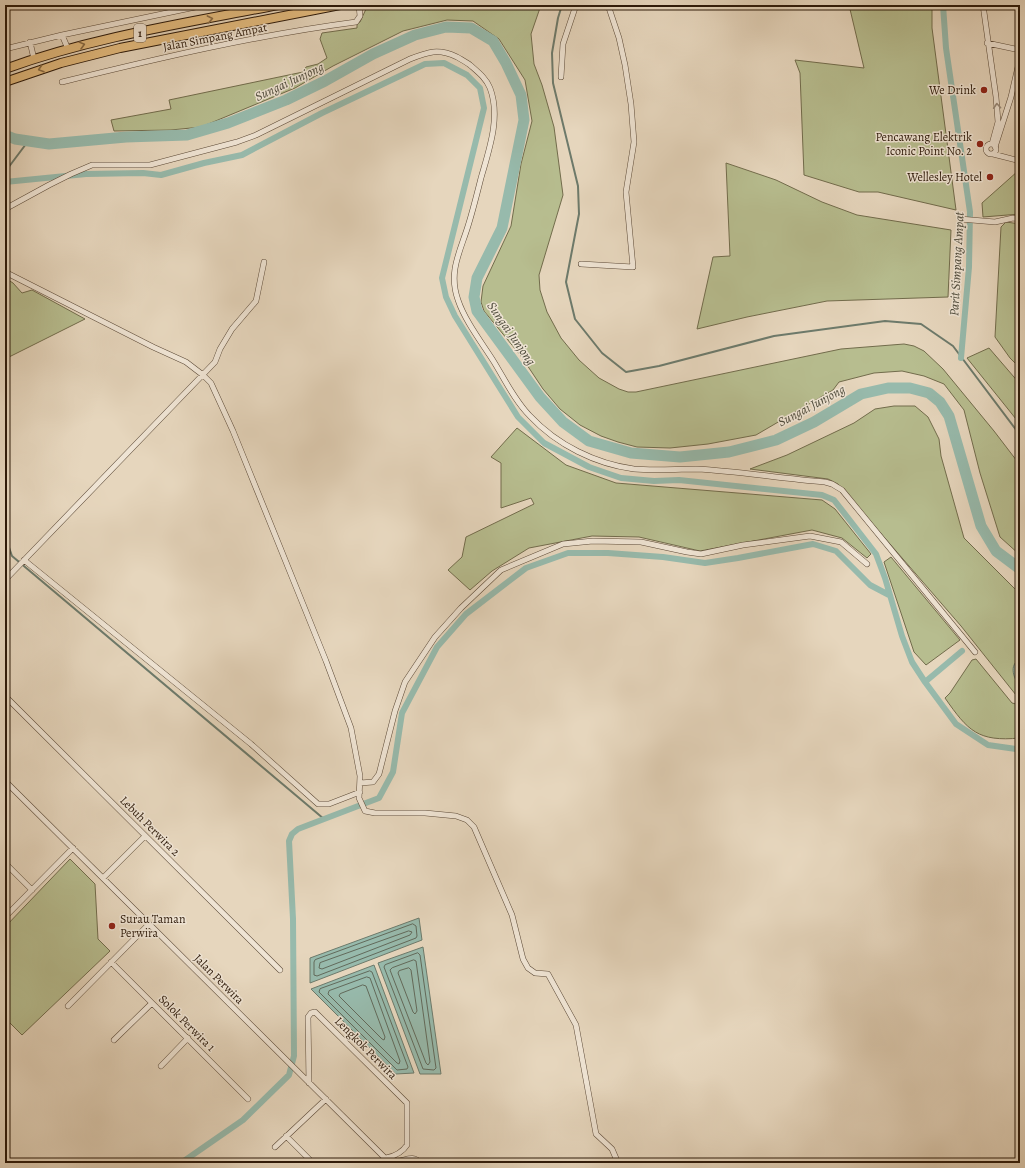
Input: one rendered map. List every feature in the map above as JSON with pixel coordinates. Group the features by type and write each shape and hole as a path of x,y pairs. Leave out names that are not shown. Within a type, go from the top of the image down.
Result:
{"highway":[{"name":"1","path":"5,69 96,41 278,5"},
{"name":"1","path":"5,82 61,63 120,48 340,5"}],"street":[{"path":"5,49 30,42 205,5"},
{"name":"Jalan Simpang Ampat","path":"62,82 212,47 312,28 356,22 360,16 359,5"},
{"path":"561,77 563,44 576,5"},
{"path":"581,264 633,267 626,192 634,142 631,104 625,64 619,38 608,5"},
{"path":"983,5 998,122 994,145 996,152 993,154"},
{"path":"62,35 68,49"},
{"path":"30,42 34,59"},
{"path":"987,43 1020,50"},
{"path":"5,209 71,174 92,166 150,165 237,142 256,135 410,59 426,53 442,52 451,54 467,62 481,74 489,86 494,110 494,124 488,152 471,218 454,270 453,282 458,302 464,314 518,402 530,417 550,434 570,447 613,466 658,470 695,469 825,482 832,484 842,490 975,652"},
{"path":"994,145 1010,97 1020,58"},
{"path":"994,145 987,146 986,150 988,153 1020,161"},
{"path":"962,219 980,222 995,222 1013,218 1020,219"},
{"path":"5,580 215,362 220,349 232,329 256,301 264,262"},
{"path":"5,272 153,347 186,362 211,383 233,431 326,661 351,728 360,776 359,795 364,811 376,813 426,813 456,816 467,820 474,827 512,916 523,958 528,968 535,973 548,974 576,1025 596,1134 612,1149 618,1163"},
{"path":"360,783 373,782 379,774 395,711 405,682 435,637 461,608 501,570 562,544 593,541 641,542 702,554 743,545 810,536 841,542 867,564"},
{"path":"24,560 251,744 318,804 329,804 359,795"},
{"name":"Lebuh Perwira 2","path":"5,696 280,970"},
{"name":"Jalan Perwira","path":"5,781 385,1158"},
{"path":"103,878 145,836"},
{"path":"5,917 73,848"},
{"path":"5,863 32,890"},
{"path":"68,1006 149,924"},
{"name":"Solok Perwira 1","path":"111,962 248,1099"},
{"path":"114,1040 152,1003"},
{"name":"Lengkok Perwira","path":"309,1083 308,1017 311,1013 315,1012 407,1103 407,1145 399,1154 385,1158"},
{"path":"161,1066 188,1038"},
{"path":"275,1147 326,1099"},
{"path":"286,1136 313,1163"},
{"path":"385,1158 392,1161 417,1159 420,1163"}],"shaded area":[{"path":"388,5 509,5 510,7 541,5 531,34 534,64 542,85 554,127 563,195 539,275 540,290 547,312 561,338 579,360 599,378 619,389 628,392 636,392 841,349 904,344 914,346 924,351 943,369 1020,465 1020,555 1000,537 980,473 964,410 944,384 924,376 902,371 874,373 839,382 833,390 756,435 708,444 670,448 637,447 601,436 580,425 560,409 543,389 521,356 484,311 481,302 483,286 511,226 521,164 532,121 525,80 499,39 473,21 447,20 403,31 333,66 295,88 201,127 171,130 114,131 111,120 171,109 169,100 303,72 306,67 318,64 327,58 320,39 322,33 357,28 357,23 360,22 366,9"},
{"path":"849,5 932,5 932,28 956,210 878,192 859,192 804,175 800,73 795,60 864,68"},
{"path":"726,163 776,180 822,202 857,215 951,230 948,297 827,301 747,317 697,329 713,257 730,256"},
{"path":"1018,171 1020,171 1020,214 983,217 982,203"},
{"path":"1006,222 1020,224 1020,309 1016,314 1020,317 1020,368 1010,358 995,337 1001,227"},
{"path":"5,278 13,283 22,293 32,290 85,319 5,359"},
{"path":"989,348 1020,384 1020,424 967,358"},
{"path":"894,406 915,406 928,417 939,439 941,456 964,538 1020,594 1020,700 961,626 838,484 828,479 750,469 787,455 854,423 875,409"},
{"path":"517,428 566,465 616,483 822,500 835,509 871,554 867,558 842,538 812,530 700,551 639,537 592,536 529,548 492,571 470,590 448,570 462,557 466,537 534,504 531,498 501,508 501,463 491,457"},
{"path":"891,557 960,640 926,665 914,652 884,562"},
{"path":"976,659 1012,703 1020,705 1020,738 994,738 975,732 961,719 945,698 972,660"},
{"path":"70,859 95,884 98,939 110,951 22,1035 5,1018 5,927"}],"water":[{"path":"1020,658 1020,688 1014,676 1013,669 1016,661"},
{"path":"419,918 422,940 310,983 310,958"},
{"path":"423,947 441,1074 420,1074 378,963"},
{"path":"374,965 414,1073 396,1074 311,989"}],"waterway":[{"path":"562,5 558,18 552,53 553,83 578,186 579,214 566,282 575,319 602,353 626,372 659,366 774,336 885,321 921,324 953,346 1020,435"},
{"name":"Parit Simpang Ampat","path":"943,5 946,48 970,212 969,267 961,358"},
{"name":"Sungai Junjong","path":"5,135 15,139 49,144 126,137 187,135 228,123 286,100 325,81 373,54 415,35 446,27 471,28 493,41 506,63 521,95 524,120 502,228 477,278 474,297 477,311 540,397 563,422 589,441 631,453 680,457 729,452 776,440 814,422 861,394 888,388 910,388 929,393 940,402 949,416 981,526 996,551 1020,569"},
{"path":"5,182 86,174 143,173 161,175 204,163 242,155 322,113 425,64 444,63 467,75 480,88 484,108 442,278 446,297 455,316 518,417 544,443 589,467 621,478 654,481 679,480 822,495 834,500 876,554 885,578 902,636 912,662 956,724 988,745 1016,749 1020,748"},
{"path":"5,172 29,140"},
{"path":"5,536 12,556 324,819"},
{"path":"181,1163 243,1120 289,1075 294,1056 293,919 289,841 292,834 298,829 379,798 393,772 402,713 437,647 466,614 526,568 568,553 608,553 663,557 705,563 813,544 836,551 870,585 889,595"},
{"path":"925,682 962,651"}],"place":[{"name":"We Drink","path":"984,90"},
{"name":"Pencawang Elektrik Iconic Point No. 2","path":"980,144"},
{"name":"Wellesley Hotel","path":"990,177"},
{"name":"Surau Taman Perwira","path":"112,926"}]}
